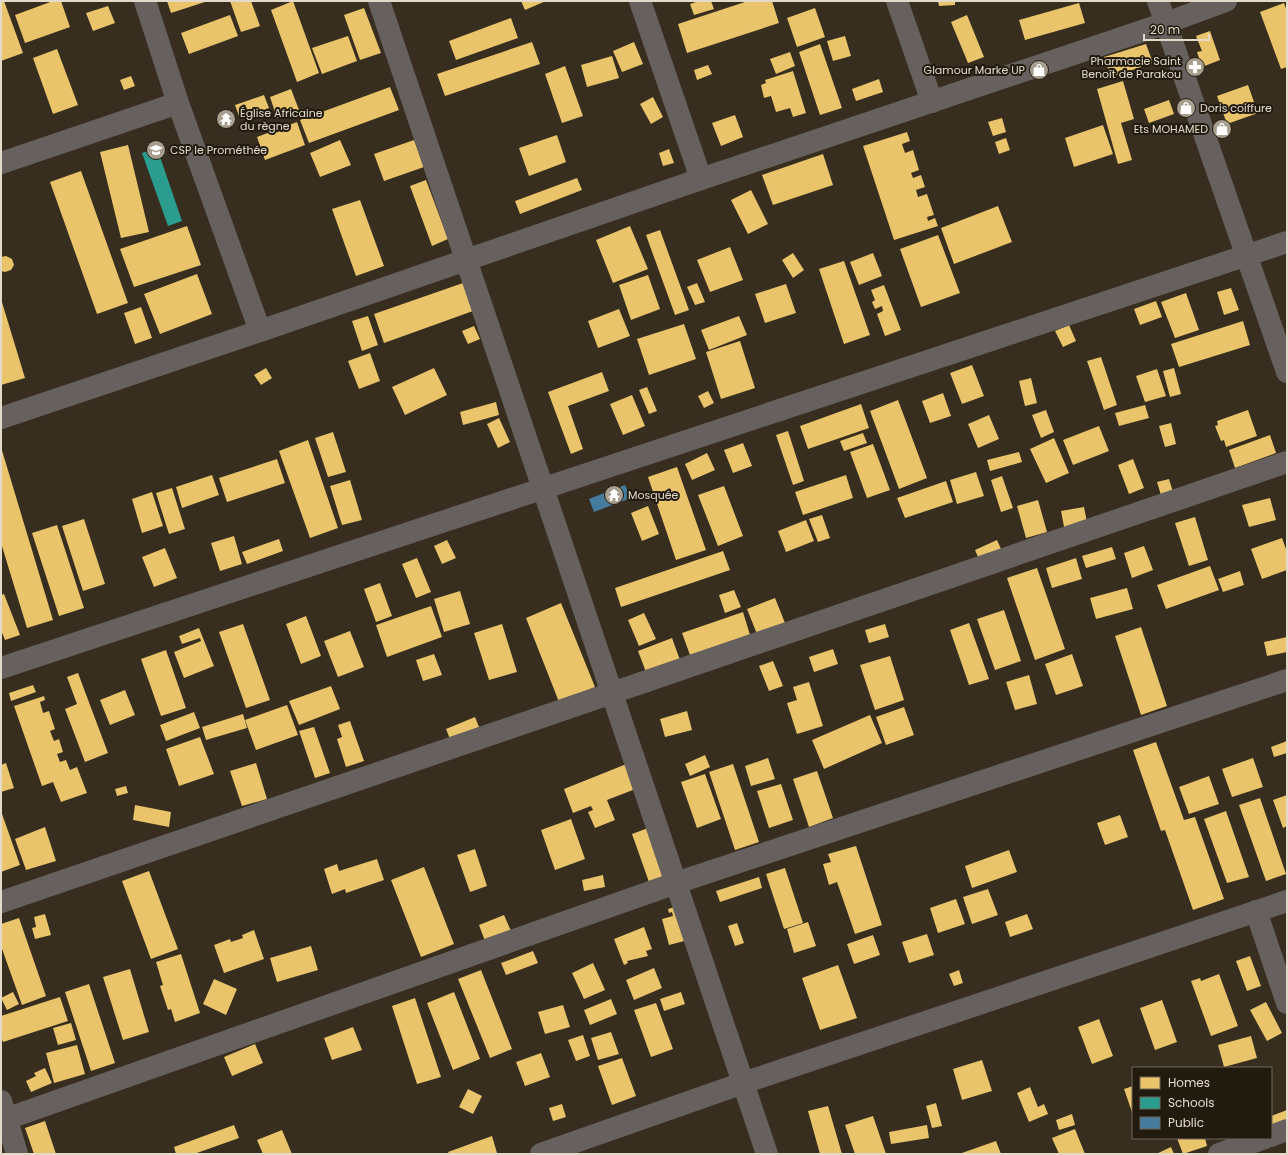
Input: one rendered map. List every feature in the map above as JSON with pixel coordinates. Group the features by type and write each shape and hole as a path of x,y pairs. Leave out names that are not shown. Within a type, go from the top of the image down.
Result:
{"street":[{"path":"146,1 178,102 260,331"},
{"path":"379,1 767,1154"},
{"path":"640,1 701,179"},
{"path":"897,1 932,102"},
{"path":"1158,1 1287,372"},
{"path":"1,418 260,331 701,179 1166,23 1226,1"},
{"path":"1,163 178,102"},
{"path":"1,668 1287,242"},
{"path":"1,902 1287,462"},
{"path":"17,1154 4,1110 676,883 1287,680"},
{"path":"541,1154 743,1083 1287,901"},
{"path":"1256,911 1287,1003"},
{"path":"1272,1136 1287,1130"},
{"path":"1219,1154 1262,1139"}],"building: Homes":[{"path":"1,1 4,1 23,53 1,61"},
{"path":"53,1 61,1 70,27 25,43 15,15"},
{"path":"167,1 208,1 171,13"},
{"path":"230,1 251,1 260,26 241,32"},
{"path":"293,1 319,73 297,82 271,10"},
{"path":"521,1 546,1 525,10"},
{"path":"699,1 711,1 714,9 694,15 690,4"},
{"path":"748,1 772,1 779,23 687,53 678,24"},
{"path":"938,1 955,1 955,5 939,6"},
{"path":"1079,3 1085,23 1025,40 1019,20"},
{"path":"1284,3 1287,11 1287,67 1281,69 1260,12"},
{"path":"108,6 115,23 93,31 86,13"},
{"path":"364,8 381,53 360,60 344,15"},
{"path":"815,8 825,37 797,47 787,18"},
{"path":"230,15 238,36 189,54 181,33"},
{"path":"967,15 984,57 968,63 951,22"},
{"path":"511,18 518,38 456,60 449,41"},
{"path":"1210,31 1220,60 1202,67 1197,52 1202,51 1196,36"},
{"path":"348,36 357,61 322,74 312,48"},
{"path":"845,36 851,56 833,61 827,41"},
{"path":"532,42 540,64 445,96 437,74"},
{"path":"634,42 643,64 622,72 613,51"},
{"path":"820,44 842,108 820,115 799,52"},
{"path":"1146,44 1153,63 1111,77 1104,57"},
{"path":"57,49 78,105 53,114 33,58"},
{"path":"790,52 795,66 776,74 770,59"},
{"path":"612,56 619,78 587,87 581,65"},
{"path":"708,65 712,74 697,80 694,70"},
{"path":"565,66 583,116 562,123 545,74"},
{"path":"793,71 806,113 793,117 790,108 776,112 771,96 764,98 761,85 766,83 765,80"},
{"path":"131,76 135,86 124,90 120,80"},
{"path":"879,79 883,92 856,101 852,89"},
{"path":"1123,81 1134,119 1121,123 1132,160 1118,164 1097,89"},
{"path":"1248,85 1258,113 1227,124 1217,96"},
{"path":"390,87 399,110 309,143 300,120"},
{"path":"291,89 299,110 277,118 270,97"},
{"path":"264,95 269,108 240,119 235,105"},
{"path":"653,97 663,117 651,124 640,104"},
{"path":"1169,100 1174,114 1149,123 1144,109"},
{"path":"735,115 743,137 721,146 712,123"},
{"path":"1002,118 1006,132 993,136 988,122"},
{"path":"297,122 305,145 265,160 257,137"},
{"path":"1103,125 1113,154 1074,167 1065,138"},
{"path":"907,132 910,141 902,144 905,153 913,150 919,170 911,173 913,178 921,175 925,187 916,190 918,197 927,194 934,215 927,217 928,221 935,218 938,226 894,240 863,146"},
{"path":"557,135 566,162 529,176 519,148"},
{"path":"1006,138 1010,150 999,154 995,142"},
{"path":"340,140 351,165 320,177 310,153"},
{"path":"414,140 424,167 384,181 374,154"},
{"path":"128,145 149,232 121,238 100,152"},
{"path":"669,149 674,163 663,166 659,153"},
{"path":"823,154 833,185 773,205 762,175"},
{"path":"81,171 128,303 97,314 50,182"},
{"path":"577,178 582,190 520,214 515,201"},
{"path":"426,180 448,239 432,246 410,186"},
{"path":"751,190 768,224 748,234 731,200"},
{"path":"360,200 384,266 356,276 332,209"},
{"path":"998,206 1012,242 954,264 941,228"},
{"path":"187,226 201,265 134,287 120,249"},
{"path":"630,226 648,269 613,283 596,240"},
{"path":"660,230 689,310 675,315 646,235"},
{"path":"938,235 960,293 921,307 900,249"},
{"path":"730,247 743,280 710,292 697,260"},
{"path":"793,253 804,270 793,278 782,260"},
{"path":"873,253 882,276 859,285 850,262"},
{"path":"6,256 12,259 14,265 11,270 5,272 1,271 1,257"},
{"path":"844,261 870,335 844,344 819,269"},
{"path":"197,274 212,314 160,334 144,294"},
{"path":"648,275 660,309 631,320 619,285"},
{"path":"463,283 473,311 384,343 374,314"},
{"path":"697,283 705,302 695,305 687,287"},
{"path":"786,284 796,313 765,323 755,294"},
{"path":"884,285 901,330 885,336 877,314 883,311 882,306 875,309 872,302 875,300 871,290"},
{"path":"1231,288 1239,310 1224,315 1217,292"},
{"path":"1186,293 1199,330 1175,338 1161,302"},
{"path":"1,299 25,378 1,385"},
{"path":"1156,301 1162,317 1140,325 1134,309"},
{"path":"141,307 152,338 135,344 124,313"},
{"path":"619,309 630,336 598,348 588,321"},
{"path":"368,316 378,345 362,351 352,321"},
{"path":"739,316 747,335 709,350 701,330"},
{"path":"1243,321 1250,345 1179,367 1171,344"},
{"path":"684,324 696,359 649,375 637,339"},
{"path":"1069,325 1076,341 1063,347 1055,331"},
{"path":"474,326 480,339 468,344 462,331"},
{"path":"740,341 755,388 721,399 706,352"},
{"path":"370,353 380,381 359,389 348,361"},
{"path":"1101,357 1117,405 1104,410 1087,361"},
{"path":"972,365 984,396 962,404 950,373"},
{"path":"266,368 272,378 261,385 254,375"},
{"path":"434,368 447,395 405,415 392,387"},
{"path":"1174,368 1181,394 1170,397 1163,371"},
{"path":"1157,369 1166,396 1145,402 1136,376"},
{"path":"602,372 609,391 568,406 583,449 571,454 548,392"},
{"path":"1031,378 1037,403 1025,406 1019,381"},
{"path":"647,387 657,411 649,414 639,390"},
{"path":"708,391 714,403 704,408 698,396"},
{"path":"943,393 951,416 930,423 922,401"},
{"path":"632,395 645,426 623,435 610,404"},
{"path":"898,400 927,478 899,489 870,411"},
{"path":"496,402 499,415 463,425 460,412"},
{"path":"861,404 869,428 808,449 800,426"},
{"path":"1145,405 1149,418 1119,426 1115,413"},
{"path":"1046,410 1054,432 1041,438 1032,415"},
{"path":"1248,410 1257,436 1226,447 1224,440 1221,441 1215,426 1218,425 1217,421"},
{"path":"989,415 999,439 978,448 968,424"},
{"path":"499,418 510,442 498,448 487,424"},
{"path":"1171,423 1176,444 1165,447 1159,426"},
{"path":"1099,426 1109,451 1073,465 1063,440"},
{"path":"788,431 804,481 793,485 776,435"},
{"path":"333,432 346,472 328,477 315,438"},
{"path":"863,433 867,443 844,451 840,441"},
{"path":"1270,435 1276,453 1235,468 1229,450"},
{"path":"1054,438 1069,473 1046,483 1030,449"},
{"path":"308,440 338,528 310,538 279,451"},
{"path":"743,443 752,466 733,473 724,450"},
{"path":"873,444 890,490 867,498 850,452"},
{"path":"1,447 53,620 27,628 1,543"},
{"path":"1019,452 1022,462 990,471 987,460"},
{"path":"707,453 715,470 692,480 685,464"},
{"path":"277,459 285,483 227,502 219,478"},
{"path":"1133,459 1144,488 1129,494 1118,465"},
{"path":"677,467 706,550 676,560 648,477"},
{"path":"976,472 984,496 957,504 950,480"},
{"path":"212,475 219,495 182,508 176,487"},
{"path":"846,475 853,498 803,515 795,492"},
{"path":"1002,476 1013,508 1001,512 991,480"},
{"path":"1169,479 1173,492 1161,495 1157,482"},
{"path":"350,480 362,520 342,525 330,486"},
{"path":"946,481 953,502 905,518 897,498"},
{"path":"724,486 743,536 718,546 698,495"},
{"path":"172,488 185,529 169,534 156,493"},
{"path":"152,492 163,526 142,533 132,499"},
{"path":"1270,498 1276,520 1249,527 1242,505"},
{"path":"1038,500 1047,532 1026,538 1017,506"},
{"path":"648,506 659,534 642,541 631,513"},
{"path":"1084,507 1088,527 1065,532 1061,511"},
{"path":"822,515 830,538 818,542 809,519"},
{"path":"1195,517 1208,560 1189,566 1175,523"},
{"path":"84,519 105,584 83,591 62,526"},
{"path":"806,520 814,541 786,552 778,531"},
{"path":"57,525 84,608 59,616 32,533"},
{"path":"234,536 242,564 220,571 211,543"},
{"path":"1282,538 1287,552 1287,570 1262,579 1251,549"},
{"path":"279,539 283,551 247,564 242,552"},
{"path":"447,540 456,558 442,564 434,546"},
{"path":"997,540 1001,549 979,559 975,550"},
{"path":"1144,546 1153,570 1132,578 1124,553"},
{"path":"1112,547 1116,559 1086,568 1082,556"},
{"path":"165,548 177,578 154,587 142,557"},
{"path":"723,551 730,570 621,607 615,588"},
{"path":"417,558 431,592 416,598 402,564"},
{"path":"1076,558 1082,579 1052,588 1046,568"},
{"path":"1210,566 1219,590 1166,609 1157,585"},
{"path":"1037,568 1065,649 1035,660 1007,578"},
{"path":"1240,571 1244,585 1223,592 1218,579"},
{"path":"380,583 392,616 376,622 364,589"},
{"path":"1127,588 1133,609 1096,619 1090,598"},
{"path":"734,590 741,607 725,613 719,595"},
{"path":"460,591 470,624 444,632 434,599"},
{"path":"4,594 20,635 5,640 1,630 1,595"},
{"path":"775,598 785,623 757,634 747,609"},
{"path":"561,603 595,687 559,702 526,618"},
{"path":"431,606 442,637 387,657 376,625"},
{"path":"1004,610 1021,661 995,670 977,619"},
{"path":"743,612 750,635 690,655 682,633"},
{"path":"644,613 656,639 639,646 628,620"},
{"path":"306,616 321,656 301,664 286,624"},
{"path":"969,623 989,679 969,685 950,630"},
{"path":"243,624 270,700 246,708 219,632"},
{"path":"502,624 517,672 489,680 474,633"},
{"path":"885,624 889,637 869,643 865,630"},
{"path":"1141,627 1167,706 1141,715 1115,636"},
{"path":"199,628 214,666 184,678 174,652 201,641 200,638 182,644 179,636"},
{"path":"350,631 364,667 338,677 324,641"},
{"path":"1287,637 1287,652 1267,656 1264,642"},
{"path":"672,638 680,660 646,672 638,651"},
{"path":"833,649 838,664 814,672 809,657"},
{"path":"166,650 186,708 161,716 141,659"},
{"path":"434,654 442,675 423,681 416,660"},
{"path":"1072,654 1083,686 1056,695 1045,664"},
{"path":"890,656 904,700 875,710 860,665"},
{"path":"773,661 783,686 769,691 759,666"},
{"path":"78,673 108,753 85,762 65,709 77,704 67,677"},
{"path":"1029,675 1037,704 1015,710 1006,682"},
{"path":"809,682 823,726 797,734 787,703 797,700 793,687"},
{"path":"33,685 36,692 11,701 9,693"},
{"path":"331,686 340,709 299,725 289,701"},
{"path":"125,690 135,715 110,725 100,700"},
{"path":"44,696 45,700 40,702 43,713 49,711 55,729 50,731 54,741 59,739 63,752 57,754 60,762 66,760 70,770 77,767 87,793 61,802 53,782 42,786 14,706"},
{"path":"287,705 298,735 256,750 245,720"},
{"path":"904,707 914,735 886,745 876,717"},
{"path":"687,711 692,730 665,737 660,719"},
{"path":"194,712 200,728 166,741 160,725"},
{"path":"243,714 247,728 206,740 202,727"},
{"path":"870,715 882,743 824,769 812,740"},
{"path":"475,717 479,727 450,739 446,729"},
{"path":"350,721 364,761 346,767 337,739 342,737 338,725"},
{"path":"314,727 330,773 315,778 299,731"},
{"path":"200,737 214,774 179,786 166,749"},
{"path":"1287,741 1287,753 1274,757 1271,747"},
{"path":"1156,742 1184,820 1195,817 1224,899 1193,910 1165,830 1161,831 1133,750"},
{"path":"705,755 710,767 690,776 685,764"},
{"path":"768,758 775,779 751,786 745,766"},
{"path":"1253,758 1263,787 1232,797 1222,769"},
{"path":"6,763 14,788 1,792 1,765"},
{"path":"256,763 267,799 242,806 230,771"},
{"path":"629,763 638,788 607,800 615,820 595,828 588,812 593,810 591,806 573,813 564,789"},
{"path":"733,764 759,842 735,850 709,772"},
{"path":"817,771 833,818 809,827 793,779"},
{"path":"705,774 721,819 697,828 681,782"},
{"path":"1209,776 1219,804 1189,814 1179,787"},
{"path":"781,784 793,820 769,828 757,791"},
{"path":"126,786 128,793 117,796 115,789"},
{"path":"1287,795 1287,826 1283,828 1273,800"},
{"path":"1260,798 1286,874 1266,881 1239,805"},
{"path":"135,805 171,812 169,827 133,820"},
{"path":"1,811 20,865 1,872"},
{"path":"1226,811 1249,877 1227,883 1204,819"},
{"path":"1120,815 1128,837 1105,845 1097,823"},
{"path":"571,819 585,859 555,870 541,830"},
{"path":"45,827 56,861 26,870 15,839"},
{"path":"648,828 669,875 649,882 632,834"},
{"path":"856,846 882,925 855,934 837,882 829,885 823,864 831,862 828,854"},
{"path":"475,849 487,886 470,892 457,855"},
{"path":"1009,850 1017,872 972,888 965,866"},
{"path":"377,859 384,880 346,893 345,889 332,894 324,869 337,864 339,871"},
{"path":"424,867 454,944 421,957 391,880"},
{"path":"785,868 803,923 784,929 766,874"},
{"path":"149,871 178,949 151,959 122,881"},
{"path":"603,875 605,887 584,891 582,880"},
{"path":"759,877 762,888 720,902 716,891"},
{"path":"988,889 998,915 972,924 963,897"},
{"path":"956,899 965,924 938,933 930,908"},
{"path":"678,906 688,940 669,945 662,919 673,916 672,912 669,913 668,909"},
{"path":"45,914 51,935 35,939 32,928 36,927 34,917"},
{"path":"1027,914 1033,929 1010,937 1005,922"},
{"path":"504,915 511,931 485,941 479,925"},
{"path":"19,918 46,996 22,1005 1,946 1,924"},
{"path":"808,922 816,946 794,953 787,929"},
{"path":"737,923 744,943 735,946 728,926"},
{"path":"644,927 652,949 646,951 648,956 627,961 628,963 624,965 614,939"},
{"path":"254,930 264,959 224,973 214,945 230,939 231,942 243,938 242,935"},
{"path":"927,934 934,955 909,963 902,942"},
{"path":"873,935 880,955 854,964 847,944"},
{"path":"311,946 318,970 277,982 270,958"},
{"path":"533,951 538,963 506,975 501,963"},
{"path":"181,954 200,1013 175,1022 171,1009 168,1010 160,986 163,985 156,962"},
{"path":"1250,956 1261,986 1247,991 1236,961"},
{"path":"593,963 605,990 584,999 572,973"},
{"path":"838,965 857,1018 820,1030 802,978"},
{"path":"654,968 662,988 634,1000 626,980"},
{"path":"130,969 149,1032 123,1040 103,977"},
{"path":"481,970 512,1049 490,1058 458,979"},
{"path":"959,970 963,983 954,986 949,974"},
{"path":"1219,974 1238,1026 1211,1036 1191,981 1200,978 1201,981"},
{"path":"214,979 237,989 226,1015 203,1004"},
{"path":"89,984 115,1063 91,1071 65,992"},
{"path":"13,992 19,1004 7,1010 1,998"},
{"path":"454,992 480,1059 453,1070 427,1003"},
{"path":"681,992 685,1004 664,1011 660,999"},
{"path":"60,997 68,1021 3,1042 1,1036 1,1016"},
{"path":"415,998 441,1077 417,1084 392,1006"},
{"path":"611,999 617,1014 590,1025 584,1010"},
{"path":"1162,1000 1177,1042 1155,1050 1140,1008"},
{"path":"1266,1002 1282,1033 1267,1041 1250,1010"},
{"path":"656,1003 673,1049 651,1057 634,1010"},
{"path":"563,1005 570,1027 545,1034 538,1012"},
{"path":"1099,1019 1113,1056 1092,1064 1078,1027"},
{"path":"71,1023 76,1040 58,1045 53,1028"},
{"path":"353,1027 362,1050 332,1060 324,1038"},
{"path":"611,1032 619,1054 598,1060 591,1038"},
{"path":"583,1035 590,1056 576,1061 568,1040"},
{"path":"1251,1036 1257,1058 1224,1067 1218,1045"},
{"path":"255,1044 263,1063 232,1076 224,1057"},
{"path":"77,1045 85,1074 54,1083 46,1053"},
{"path":"541,1053 550,1077 525,1086 516,1062"},
{"path":"622,1058 636,1096 612,1105 598,1066"},
{"path":"982,1060 992,1091 962,1100 953,1069"},
{"path":"45,1068 52,1083 31,1092 26,1081 36,1076 34,1073"},
{"path":"1132,1086 1132,1112 1124,1089"},
{"path":"1030,1087 1038,1107 1044,1104 1048,1114 1029,1122 1017,1093"},
{"path":"468,1089 482,1096 473,1114 459,1107"},
{"path":"936,1103 942,1126 932,1128 926,1106"},
{"path":"562,1104 566,1117 553,1121 549,1108"},
{"path":"828,1106 842,1154 820,1154 808,1111"},
{"path":"1287,1110 1287,1123 1272,1130 1272,1116"},
{"path":"1072,1114 1075,1125 1059,1130 1056,1120"},
{"path":"873,1116 886,1154 855,1154 845,1125"},
{"path":"45,1121 56,1154 34,1154 25,1128"},
{"path":"234,1125 239,1138 194,1154 176,1154 174,1147"},
{"path":"927,1125 929,1138 891,1144 889,1132"},
{"path":"1075,1129 1085,1154 1059,1154 1052,1138"},
{"path":"282,1130 292,1154 263,1154 257,1140"},
{"path":"492,1136 497,1153 449,1154 448,1152"},
{"path":"1177,1139 1205,1139 1207,1146 1183,1154"},
{"path":"996,1141 1001,1154 959,1154"},
{"path":"1171,1147 1174,1154 1156,1154"}],"building: Schools":[{"path":"157,148 182,221 168,226 142,153"}],"building: Public":[{"path":"625,485 631,498 594,512 589,499"}],"place":[{"name":"Pharmacie Saint Benoît de Parakou","path":"1195,67"},
{"name":"Glamour Marke UP","path":"1039,70"},
{"name":"Doris coiffure","path":"1186,108"},
{"name":"Église Africaine du règne","path":"226,119"},
{"name":"Ets MOHAMED","path":"1222,129"},
{"name":"CSP le Prométhée","path":"156,150"},
{"name":"Mosquée","path":"614,495"}]}
